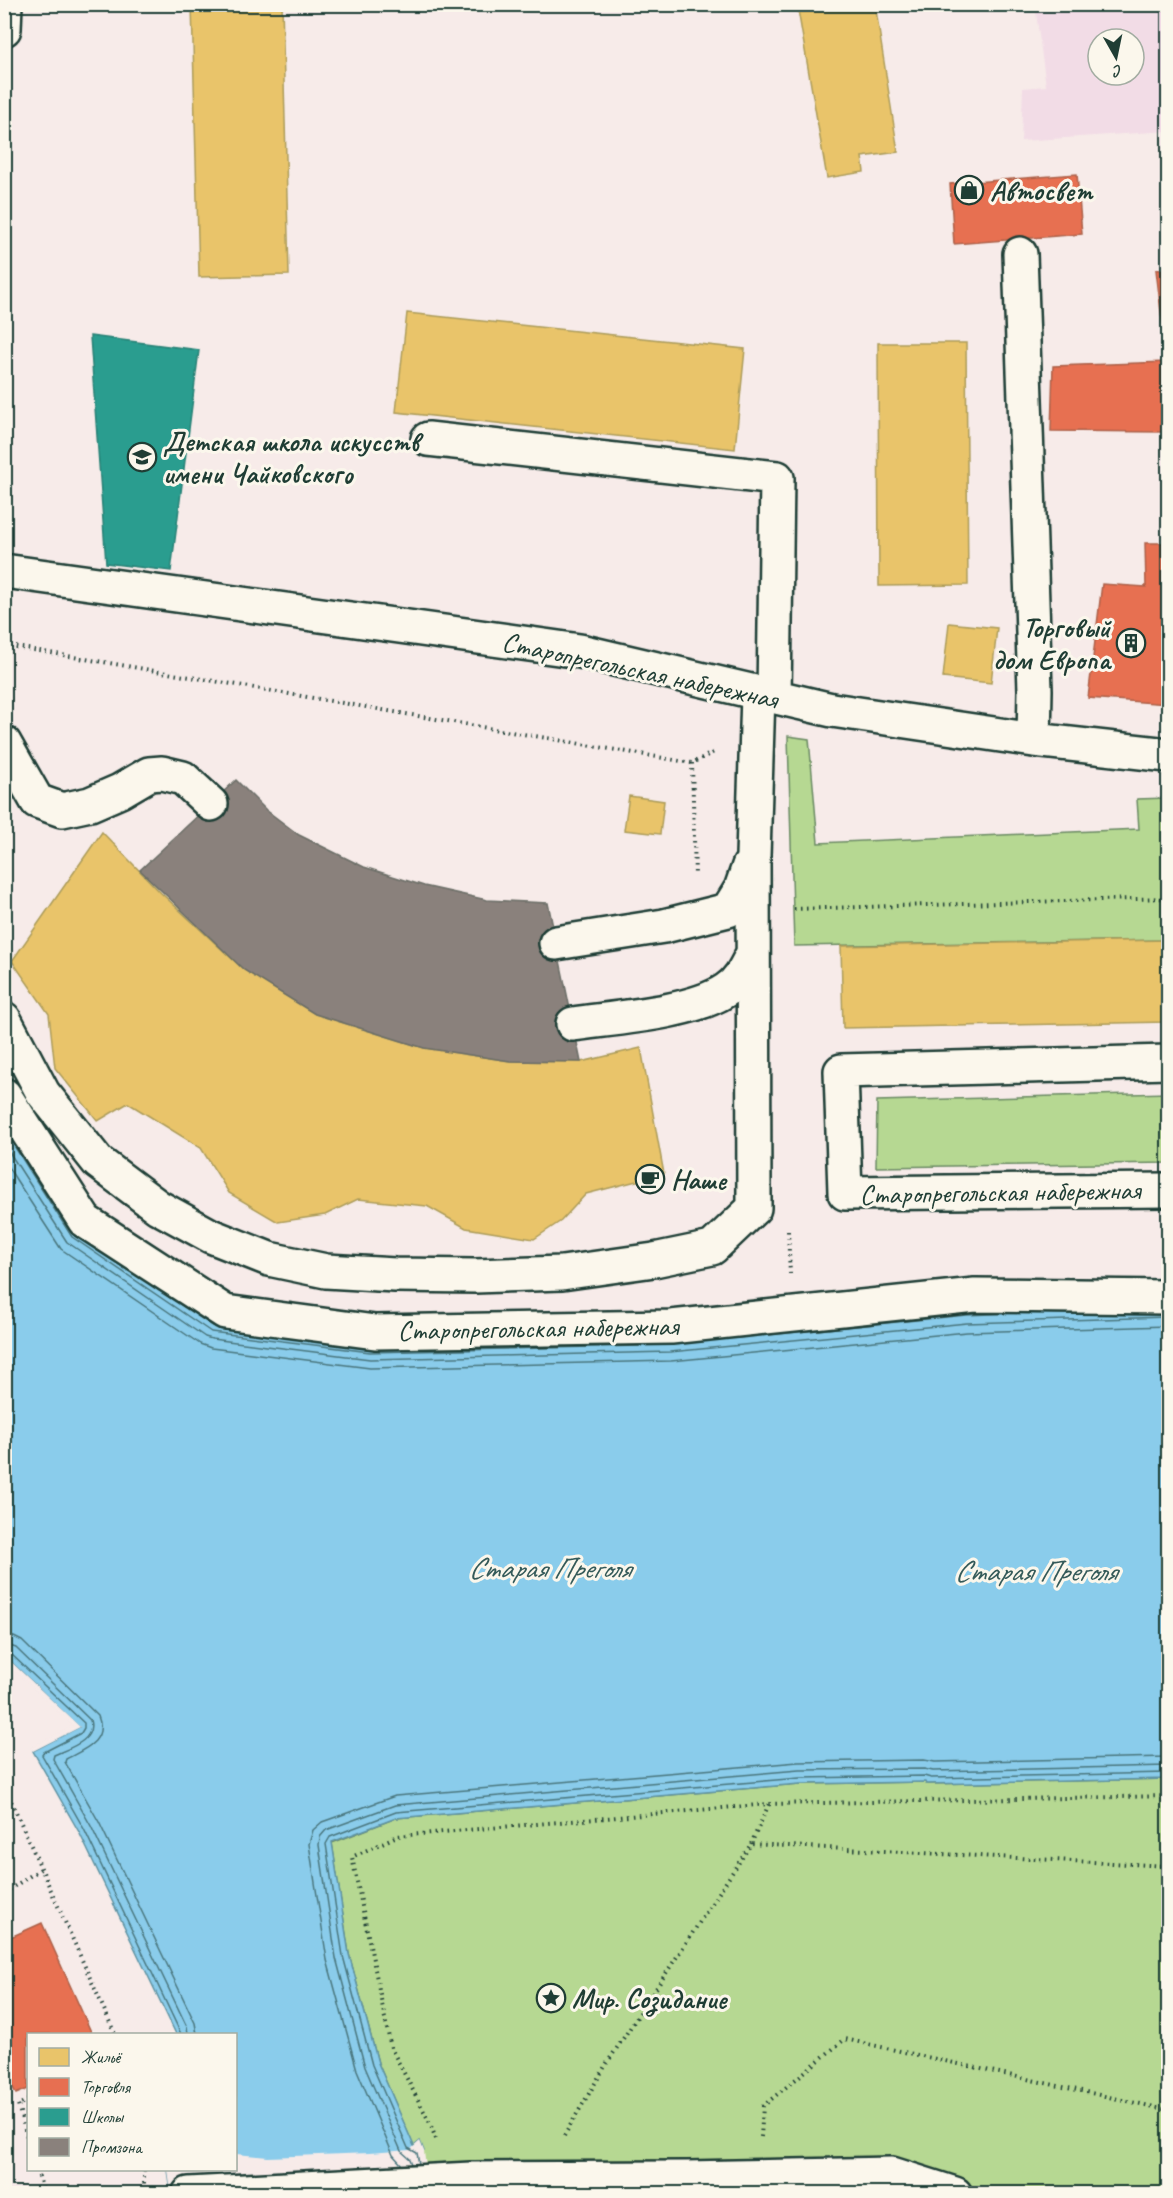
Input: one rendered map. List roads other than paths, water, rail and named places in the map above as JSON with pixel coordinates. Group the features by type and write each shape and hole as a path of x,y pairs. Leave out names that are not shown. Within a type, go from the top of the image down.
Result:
{"street":[{"path":"4,29 6,4"},
{"path":"1020,254 1035,690 1034,741"},
{"path":"4,1019 43,1093 98,1162 158,1207 211,1236 269,1259 326,1271 475,1276 562,1273 654,1260 712,1248 754,1208 753,856 756,733 766,695 777,478 428,439"},
{"name":"Старопрегольская набережная","path":"4,571 580,651 832,710 1034,741 1168,755"},
{"path":"4,743 37,801 62,810 90,804 120,791 148,774 162,773 183,778 211,804"},
{"path":"556,943 696,920 728,910 741,889 753,856"},
{"path":"573,1024 668,1010 699,1001 726,990 740,977 753,953"},
{"name":"Старопрегольская набережная","path":"1168,1062 841,1071 845,1193 1168,1190"},
{"name":"Старопрегольская набережная","path":"4,1095 85,1221 225,1312 375,1332 399,1332 671,1327 975,1295 1168,1297"},
{"path":"189,2193 539,2178 688,2186 758,2177 892,2174 955,2193"}],"water":[{"name":"Старая Преголя","path":"4,1119 76,1232 213,1326 370,1346 966,1309 1168,1304 1168,1779 800,1784 396,1818 332,1842 349,1954 378,2063 414,2146 420,2141 424,2151 171,2193 168,2171 237,2171 237,2033 176,2033 79,1832 33,1751 79,1727 5,1656"}],"place":[{"name":"Автосвет","path":"969,190"},
{"name":"Детская школа искусств имени Чайковского","path":"142,457"},
{"name":"Торговый дом Европа","path":"1131,643"},
{"name":"Наше","path":"650,1179"},
{"name":"Мир. Созидание","path":"551,1998"}]}
